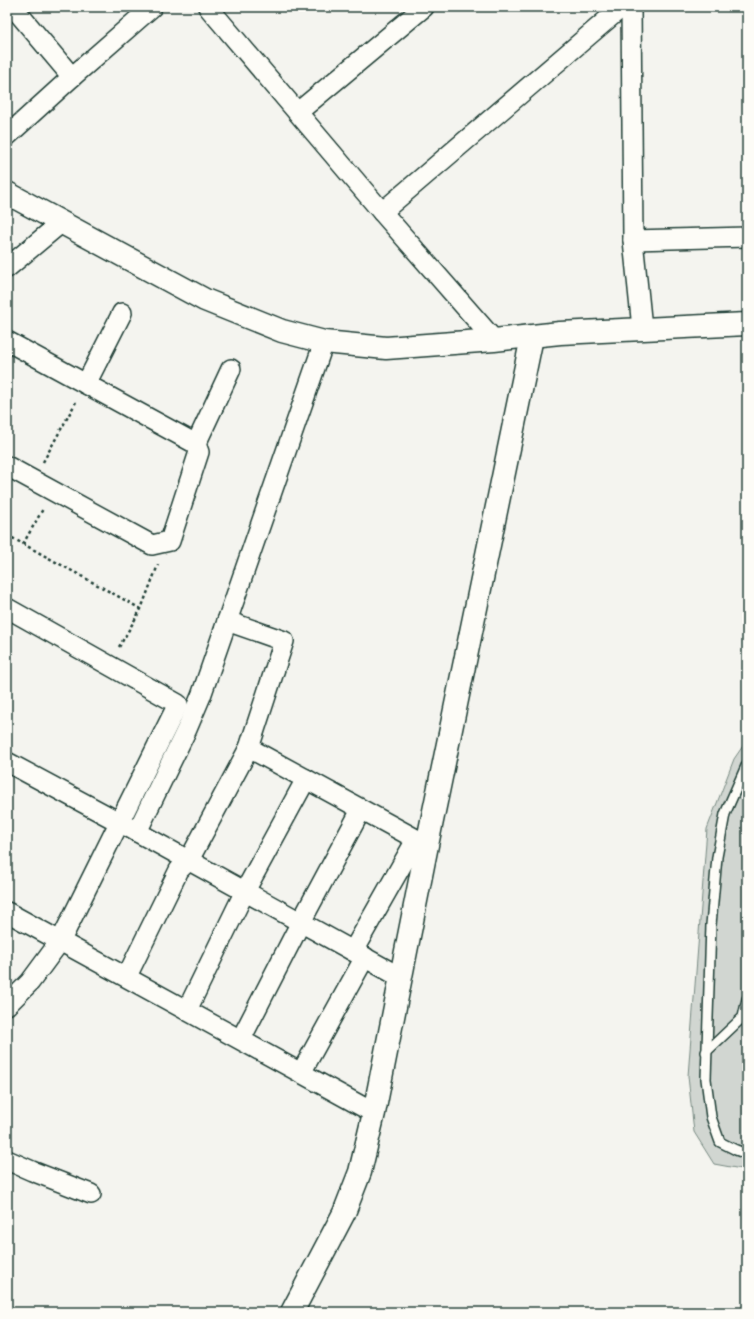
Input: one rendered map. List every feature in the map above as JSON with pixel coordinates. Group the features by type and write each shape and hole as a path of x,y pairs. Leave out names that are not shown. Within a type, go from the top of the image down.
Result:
{"street":[{"path":"13,7 72,77"},
{"path":"7,136 152,7"},
{"path":"208,7 382,212 494,340"},
{"path":"298,112 424,7"},
{"path":"382,212 622,7"},
{"path":"631,7 633,240 642,328"},
{"path":"7,193 205,300 282,331 324,342 386,348 532,337 560,333 747,324"},
{"path":"7,268 62,222"},
{"path":"633,240 747,237"},
{"path":"86,384 122,313"},
{"path":"292,1312 344,1214 360,1172 374,1113 400,977 421,843 532,337"},
{"path":"7,341 196,444 199,452 170,541 152,545 7,466"},
{"path":"136,832 201,696 324,342"},
{"path":"196,444 231,369"},
{"path":"7,608 178,704 61,940 30,982 7,1005"},
{"path":"127,976 179,870 189,860 249,748 284,641 227,621"},
{"path":"249,748 421,843"},
{"path":"7,762 189,860 400,977"},
{"path":"186,1010 245,891 306,779"},
{"path":"241,1039 361,810"},
{"path":"301,1073 359,954 421,843"},
{"path":"7,912 127,976 374,1113"},
{"path":"7,1160 91,1194"}],"lane":[{"path":"747,764 725,814 717,857 711,926 706,1052 706,1080 711,1117 720,1142 747,1154"},
{"path":"706,1052 743,1018 747,999"}],"path":[{"path":"23,544 44,507 37,483 86,384"},
{"path":"7,534 141,609"},
{"path":"109,665 141,609 160,558 170,541"}],"shaded area":[{"path":"747,740 747,1170 714,1164 694,1132 688,1076 707,829 734,759"}]}
